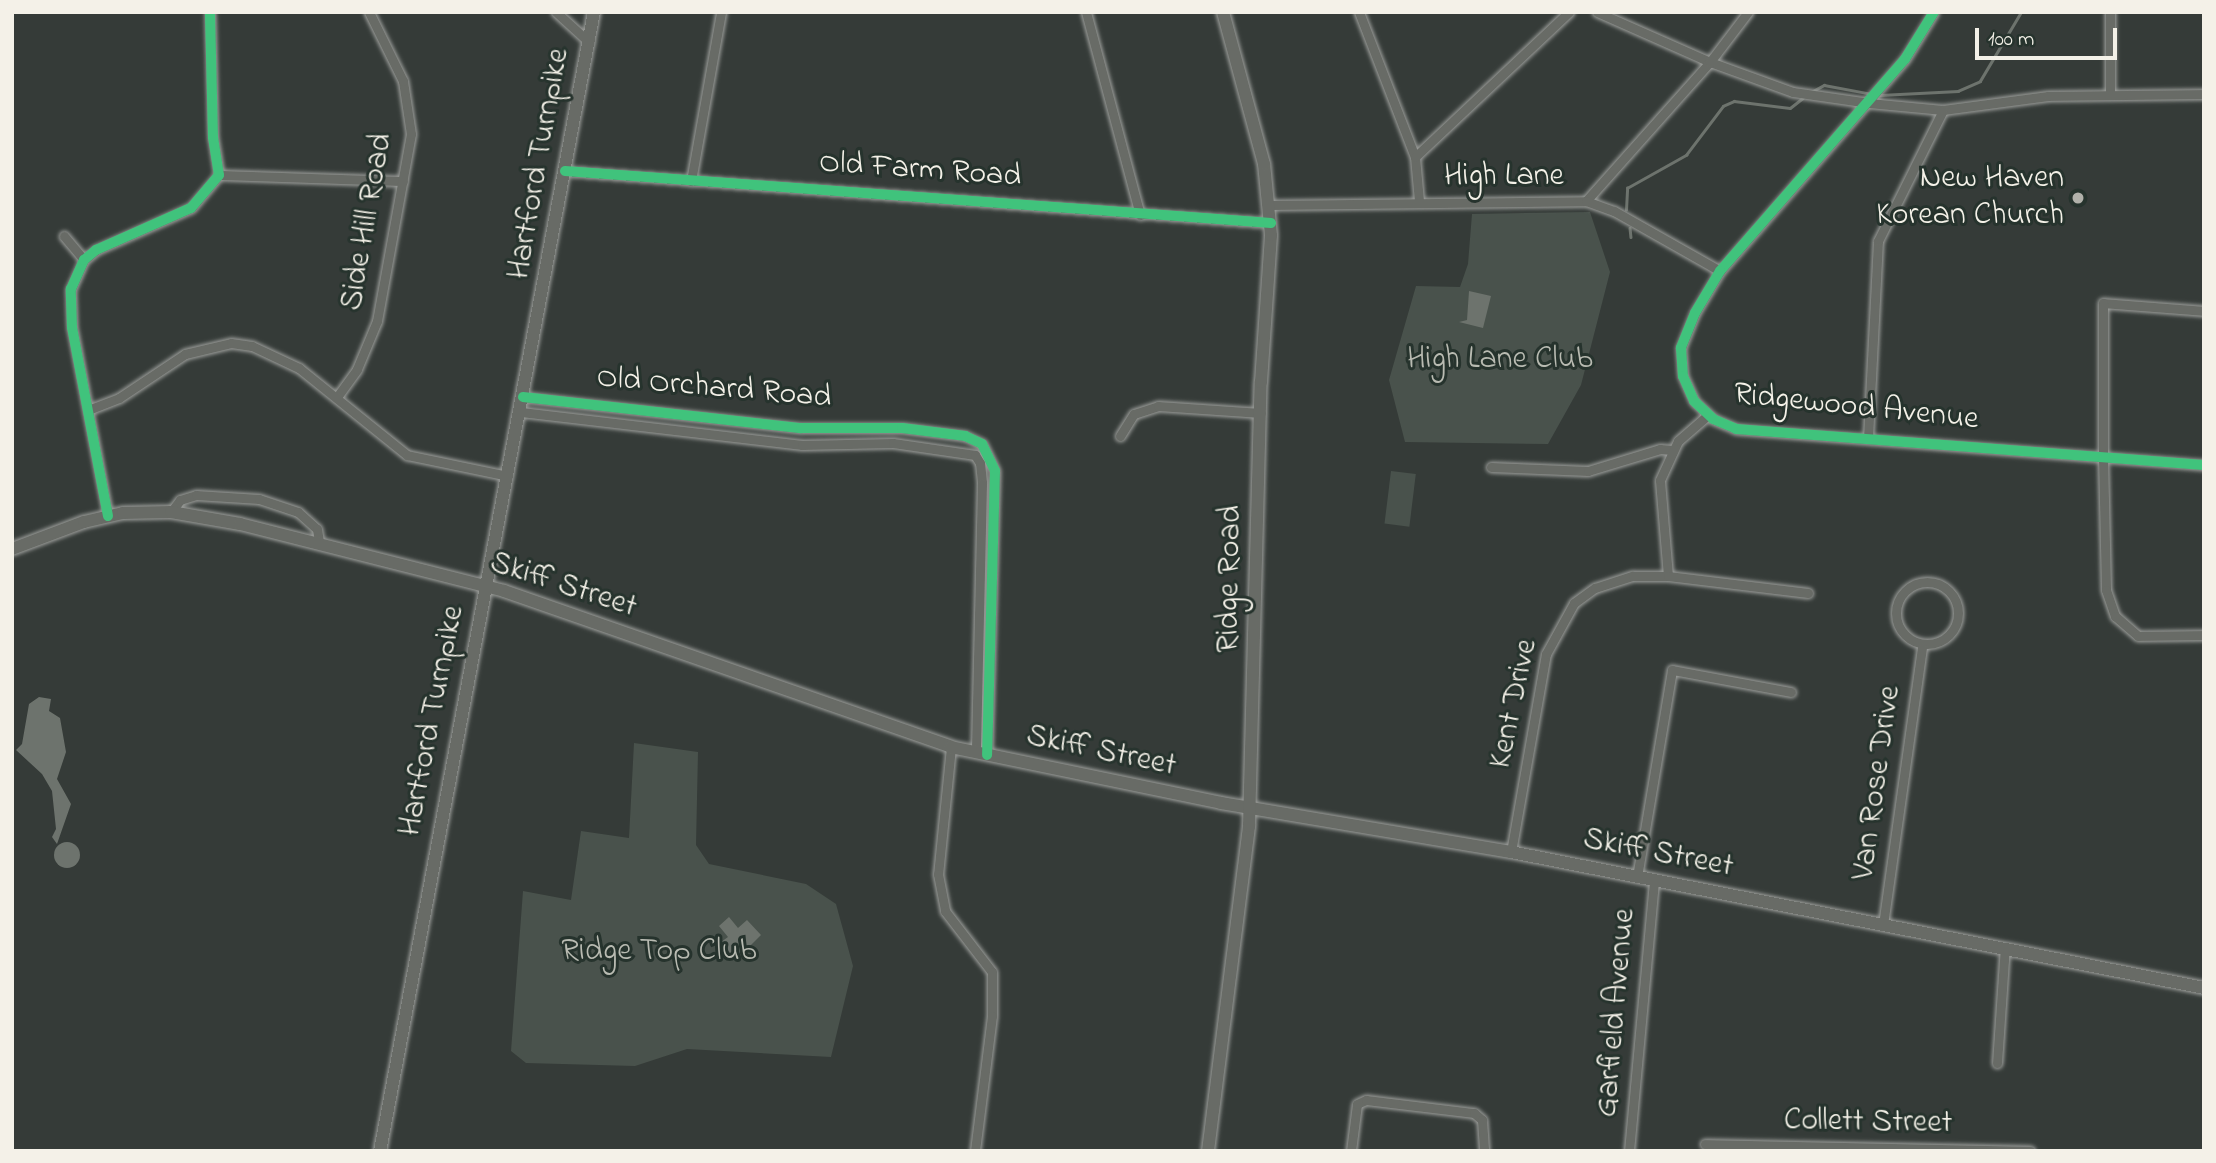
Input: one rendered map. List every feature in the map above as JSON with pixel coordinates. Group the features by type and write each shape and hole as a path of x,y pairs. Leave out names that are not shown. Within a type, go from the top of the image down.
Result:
{"main road":[{"name":"Hartford Turnpike","path":"380,1151 594,12"},
{"name":"Ridge Road","path":"1208,1151 1250,807 1261,413 1271,223 1264,164 1223,12"},
{"name":"Skiff Street","path":"12,549 108,516 171,512 319,542 485,586 951,747 1250,807 1511,852 2005,947 2204,988"}],"street":[{"path":"108,516 69,307 71,289 84,260 114,240 191,208 219,175 213,137 211,12"},
{"name":"Side Hill Road","path":"337,397 357,369 377,321 411,134 409,105 403,81 369,12"},
{"path":"556,12 589,42"},
{"path":"691,181 721,12"},
{"path":"1086,12 1140,215"},
{"path":"1415,157 1569,12"},
{"path":"1597,12 1710,62 1793,92 1869,103 1943,110 2048,96 2204,94"},
{"path":"1586,201 1710,62 1748,12"},
{"name":"Ridgewood Avenue","path":"1934,12 1905,59 1869,103 1720,271 1695,313 1681,348 1687,389 1707,415 1736,429 2204,465"},
{"path":"2110,12 2110,94"},
{"path":"1364,14 1415,157 1419,201"},
{"path":"1867,438 1878,240 1943,110"},
{"name":"Old Farm Road","path":"565,171 1271,223"},
{"path":"219,175 403,181"},
{"name":"High Lane","path":"1270,205 1419,201 1586,201 1614,211 1720,271"},
{"path":"64,236 84,260"},
{"path":"2204,311 2104,303 2103,457 2106,590 2115,616 2138,636 2204,635"},
{"path":"88,410 119,398 185,354 231,343 252,346 286,360 337,397 407,455 508,476"},
{"name":"Old Orchard Road","path":"523,397 818,429 902,428 965,436 982,444"},
{"path":"1120,436 1134,414 1158,405 1261,413"},
{"name":"Old Orchard Road","path":"520,412 759,441 816,446 893,443 975,455"},
{"path":"1668,576 1659,498 1672,450 1707,415"},
{"name":"Old Orchard Road","path":"759,441 760,423"},
{"name":"Old Orchard Road","path":"816,446 818,429"},
{"path":"982,444 975,455 980,463 982,484 979,592 982,754"},
{"path":"982,444 995,471 992,593 982,754"},
{"path":"1491,467 1543,472 1588,471 1660,449 1672,450"},
{"path":"171,512 180,500 196,495 247,497 298,512 317,529 319,542"},
{"name":"Kent Drive","path":"1511,852 1546,654 1565,612 1595,588 1612,582 1668,576 1808,593"},
{"name":"Van Rose Drive","path":"1931,582 1952,594 1958,617 1945,638 1922,648 1902,631 1896,608 1908,588 1931,582"},
{"path":"979,592 992,593"},
{"name":"Van Rose Drive","path":"1883,925 1922,648"},
{"path":"1637,877 1672,670 1791,692"},
{"path":"951,747 938,874 945,911 992,972 992,1016 975,1151"},
{"name":"Garfield Avenue","path":"1629,1151 1654,880"},
{"path":"1997,1063 2005,947"},
{"path":"1351,1151 1357,1104 1366,1100 1474,1112 1482,1120 1484,1151"},
{"name":"Collett Street","path":"1705,1144 2029,1151"}],"green space":[{"name":"High Lane Club","path":"1590,212 1610,272 1581,385 1548,444 1405,442 1389,380 1416,286 1460,287 1468,264 1472,214"},
{"path":"1391,471 1416,474 1409,527 1385,524"},
{"name":"Ridge Top Club","path":"634,743 698,752 696,845 709,864 806,884 836,904 853,966 831,1057 687,1049 635,1066 526,1063 511,1051 523,891 571,900 581,831 629,838"}],"shaded area":[{"path":"1469,291 1491,296 1483,328 1459,322 1467,320"},
{"path":"39,697 51,699 49,711 60,718 66,752 57,779 71,804 57,844 52,837 56,829 52,791 42,774 16,750 22,744 29,704"},
{"path":"67,842 76,846 80,855 76,864 67,868 58,864 54,855 58,846"},
{"path":"729,917 738,928 747,920 761,935 736,960 721,942 728,937 719,926"}],"waterway":[{"path":"1880,95 1958,91 1980,81 2021,12"},
{"path":"1811,92 1824,85 1867,93"},
{"path":"1626,210 1627,188 1686,155 1723,106 1734,101 1790,108 1803,98"},
{"path":"1630,228 1631,237"}],"cycle path":[{"path":"108,516 72,327 71,289 84,260 96,250 191,208 219,175 213,137 210,12"},
{"path":"1934,12 1905,59 1720,271 1695,313 1681,348 1683,376 1694,401 1713,419 1736,429 2204,465"},
{"path":"565,171 1271,223"},
{"path":"523,397 801,428 902,428 965,436 982,444 995,471 987,755"}],"place":[{"name":"New Haven Korean Church","path":"2078,198"}]}
